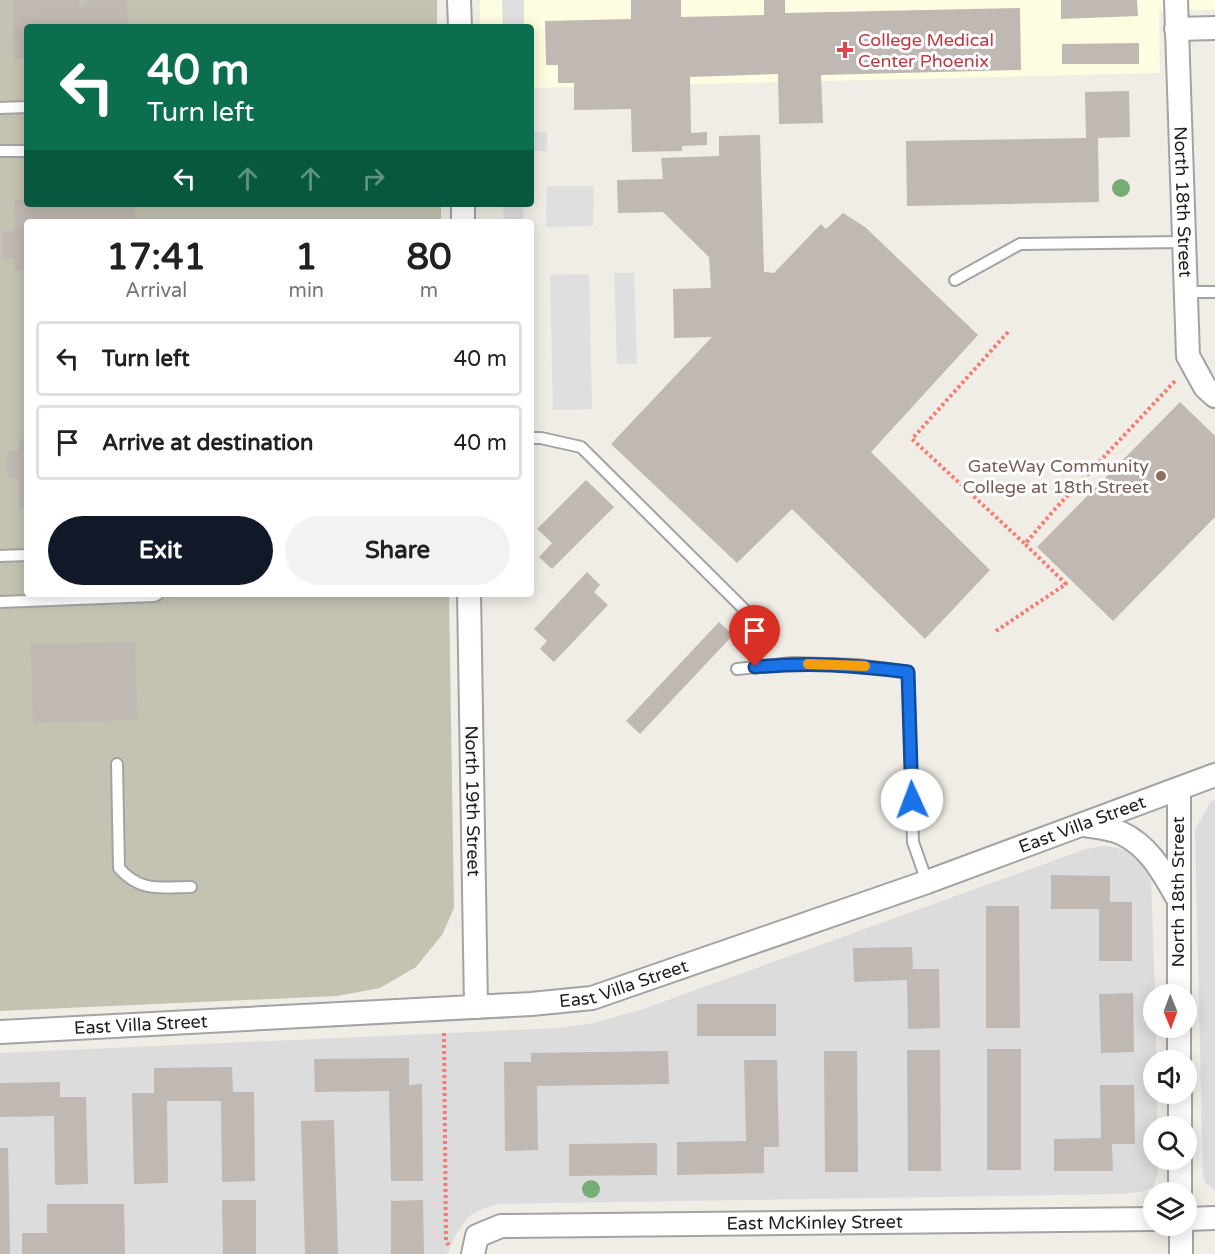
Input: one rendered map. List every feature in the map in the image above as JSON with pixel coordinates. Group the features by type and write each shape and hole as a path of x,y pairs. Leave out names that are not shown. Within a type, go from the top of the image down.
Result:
{"street":[{"path":"459,0 460,24"},
{"name":"North 18th Street","path":"1176,0 1184,292 1188,356 1204,387 1215,396"},
{"path":"1176,28 1215,28"},
{"name":"North 19th Street","path":"469,597 476,1007"},
{"name":"East Villa Street","path":"0,1032 476,1007 592,998 927,882 1215,775"},
{"name":"North 18th Street","path":"1179,789 1179,984"},
{"path":"1084,825 1120,832 1148,852 1159,864 1178,899"},
{"path":"1197,1219 1215,1218"},
{"name":"East McKinley Street","path":"475,1245 501,1226 1143,1219"},
{"path":"1181,1236 1181,1254"}],"lane":[{"path":"0,108 24,107"},
{"path":"0,151 24,151"},
{"path":"954,280 1020,244 1183,242"},
{"path":"1184,292 1215,292"},
{"path":"534,438 581,447 768,633"},
{"path":"0,556 24,555"},
{"path":"0,602 128,597"},
{"path":"737,669 793,663 858,665 908,672 913,842 927,882"},
{"path":"117,764 119,868 127,877 144,887 191,887"}],"path":[{"path":"996,631 1065,584 912,440 1008,332"},
{"path":"1025,544 1055,508 1176,381"},
{"path":"444,1033 446,1241 450,1248"}],"shaded area":[{"path":"0,0 437,0 437,24 24,24 24,207 441,207 441,219 24,219 24,597 449,597 454,908 442,935 416,967 380,988 337,996 0,1011"},
{"name":"College Medical Center Phoenix","path":"480,0 1215,0 1215,10 1159,11 1160,73 534,88 534,24 480,24"},
{"path":"502,0 524,0 524,24 503,24"},
{"path":"534,132 547,132 547,151 534,151"},
{"path":"547,186 594,186 593,226 546,227"},
{"path":"503,207 523,207 523,219 504,219"},
{"path":"614,273 634,273 637,364 617,364"},
{"path":"589,274 592,409 553,410 550,275"},
{"path":"1215,800 1215,1190 1207,1185 1203,1177 1195,830 1211,801"},
{"path":"1103,846 1132,853 1151,878 1155,984 1143,984 1143,1038 1156,1038 1156,1050 1143,1050 1143,1104 1157,1104 1157,1116 1143,1116 1143,1170 1158,1170 1158,1174 1155,1182 1143,1182 1141,1192 498,1204 469,1216 455,1236 447,1254 0,1254 0,1053 559,1028 594,1023 643,1009 1086,849"}],"building":[{"path":"13,0 79,0 79,5 87,5 87,0 127,0 128,24 24,24 24,59 14,59"},
{"path":"631,0 681,0 681,17 764,15 764,0 785,0 785,13 1020,8 1021,70 821,75 823,123 779,124 778,74 690,77 691,133 707,132 707,145 682,146 682,151 632,152 631,109 574,110 574,83 558,83 558,65 546,65 545,21 631,19"},
{"path":"1061,0 1137,0 1138,16 1061,19"},
{"path":"1139,43 1139,64 1062,64 1062,44"},
{"path":"1129,91 1130,137 1098,138 1099,202 907,206 906,141 1086,138 1085,92"},
{"path":"760,135 764,272 774,273 821,224 826,229 843,213 865,227 978,335 871,452 990,570 925,639 792,509 737,563 611,444 712,337 674,338 673,289 711,288 709,257 663,212 618,213 617,180 663,179 661,158 719,156 719,136"},
{"path":"14,200 24,200 24,207 134,207 135,219 24,219 24,270 15,270 14,258 3,258 2,231 15,231"},
{"name":"GateWay Community College at 18th Street","path":"1180,402 1215,436 1215,517 1113,621 1037,547"},
{"path":"19,439 24,439 24,509 19,509 19,478 7,478 7,451 19,451"},
{"path":"586,480 614,507 552,569 539,557 552,543 537,529"},
{"path":"587,572 600,585 594,592 608,605 554,662 540,649 547,641 534,629"},
{"path":"719,622 733,635 640,734 626,721"},
{"path":"135,642 137,720 33,723 31,644"},
{"path":"1051,875 1110,876 1110,902 1132,902 1132,961 1099,961 1099,909 1051,909"},
{"path":"986,906 1019,906 1020,1028 986,1028"},
{"path":"912,947 913,969 939,969 940,1028 908,1029 907,980 854,982 853,948"},
{"path":"1133,993 1134,1052 1101,1053 1099,994"},
{"path":"697,1004 776,1004 776,1036 697,1036"},
{"path":"987,1049 1021,1049 1021,1170 987,1170"},
{"path":"907,1050 940,1050 941,1171 908,1171"},
{"path":"668,1051 669,1084 537,1086 538,1150 505,1151 504,1062 531,1062 531,1053"},
{"path":"824,1051 857,1051 858,1172 825,1172"},
{"path":"409,1058 409,1085 422,1084 423,1181 391,1181 389,1091 315,1092 314,1059"},
{"path":"744,1060 777,1060 779,1147 764,1147 764,1173 677,1175 677,1142 746,1141"},
{"path":"232,1067 233,1092 254,1092 255,1181 222,1182 221,1101 167,1101 168,1183 134,1184 132,1093 154,1093 154,1068"},
{"path":"60,1082 60,1097 86,1097 88,1184 55,1185 54,1116 0,1117 0,1083"},
{"path":"1100,1085 1134,1085 1135,1144 1112,1144 1113,1171 1054,1171 1054,1139 1101,1138"},
{"path":"334,1120 338,1254 305,1254 301,1121"},
{"path":"657,1143 657,1175 569,1176 569,1144"},
{"path":"0,1148 8,1148 10,1254 0,1254"},
{"path":"222,1200 256,1200 256,1254 223,1254"},
{"path":"423,1200 424,1254 391,1254 391,1201"},
{"path":"47,1204 124,1204 125,1254 22,1254 22,1233 47,1233"}],"slow traffic":[{"path":"808,664 865,666"}],"place":[{"name":"College Medical Center Phoenix","path":"845,50"},
{"name":"GateWay Community College at 18th Street","path":"1161,476"}],"route":[{"path":"755,667 793,663 858,665 908,672 912,800"}]}
